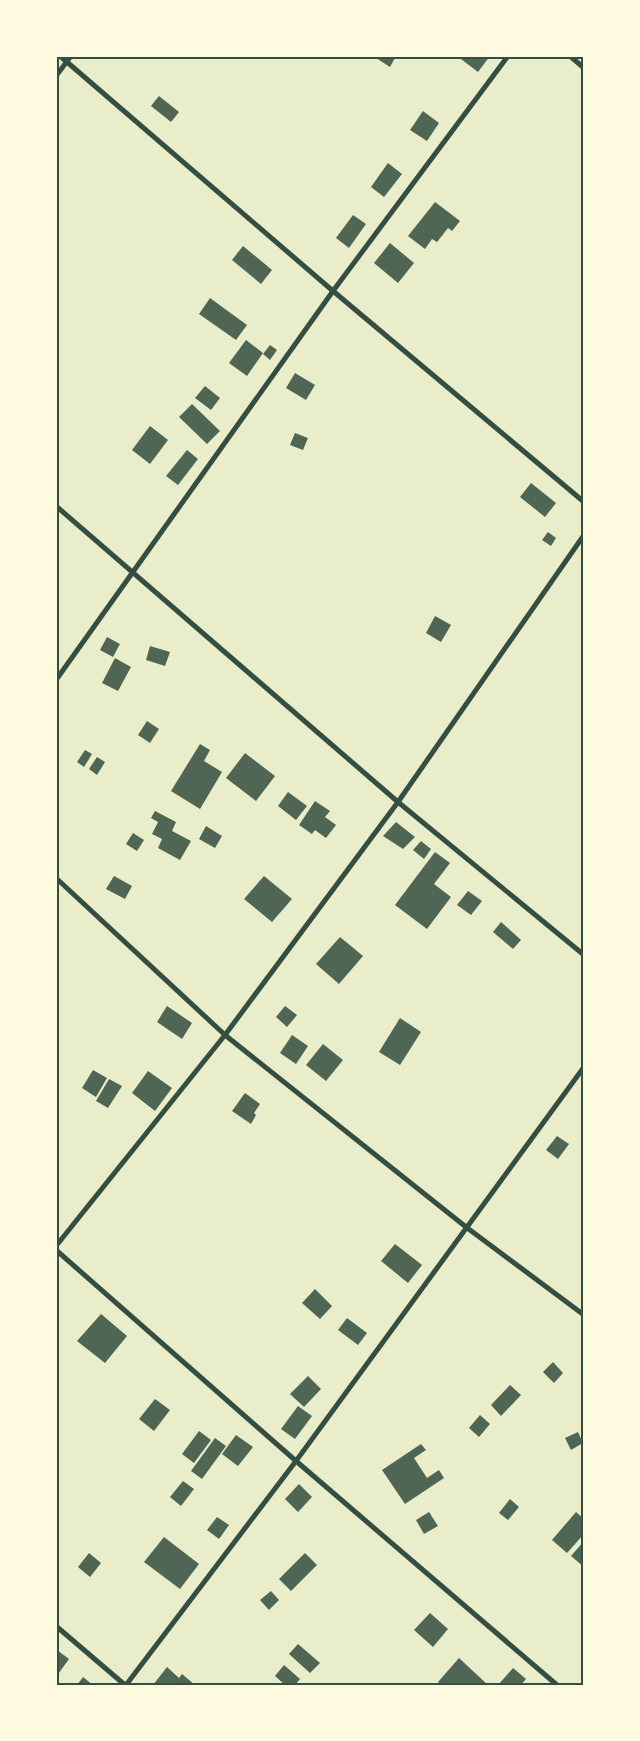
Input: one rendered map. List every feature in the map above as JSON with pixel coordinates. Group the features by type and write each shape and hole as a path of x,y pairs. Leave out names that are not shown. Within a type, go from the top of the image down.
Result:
{"street":[{"path":"60,56 333,291 584,502"},
{"path":"56,76 71,56"},
{"path":"56,680 333,291 508,56"},
{"path":"570,56 584,68"},
{"path":"56,506 398,802 584,955"},
{"path":"56,1246 225,1035 398,802 584,535"},
{"path":"56,878 225,1035 466,1227 584,1315"},
{"path":"56,1626 126,1685 296,1461 584,1067"},
{"path":"56,1250 296,1461 557,1685"}],"building":[{"path":"373,56 396,56 390,67"},
{"path":"457,56 490,56 478,72"},
{"path":"159,96 179,112 171,122 151,106"},
{"path":"423,111 439,123 427,141 410,130"},
{"path":"388,163 402,174 384,197 371,187"},
{"path":"435,202 460,221 452,231 448,228 437,242 432,239 425,249 408,236"},
{"path":"353,215 366,224 349,248 336,238"},
{"path":"390,243 414,263 398,283 374,263"},
{"path":"243,246 272,270 261,284 232,260"},
{"path":"210,298 247,325 236,340 199,314"},
{"path":"246,340 263,353 247,376 229,363"},
{"path":"270,345 277,350 270,360 263,354"},
{"path":"295,373 315,385 306,400 286,388"},
{"path":"205,386 220,398 211,410 195,398"},
{"path":"192,404 220,431 207,444 179,417"},
{"path":"150,426 168,440 150,464 132,450"},
{"path":"295,433 308,438 303,450 290,445"},
{"path":"187,450 198,459 178,485 166,476"},
{"path":"531,483 556,503 545,517 520,497"},
{"path":"548,532 556,538 551,546 542,540"},
{"path":"435,616 451,625 441,642 426,633"},
{"path":"107,637 120,644 113,657 100,650"},
{"path":"150,646 170,652 165,666 146,660"},
{"path":"115,658 131,667 118,691 102,683"},
{"path":"147,721 159,729 150,743 138,735"},
{"path":"200,744 210,750 204,761 222,772 200,809 171,791"},
{"path":"85,750 92,754 84,767 77,762"},
{"path":"245,753 275,776 256,801 226,778"},
{"path":"97,757 105,762 97,775 89,769"},
{"path":"288,792 307,806 296,820 278,806"},
{"path":"315,801 330,811 325,817 336,825 326,838 315,830 312,834 299,825"},
{"path":"155,811 176,822 172,831 191,841 180,860 158,848 162,839 152,834 158,822 151,818"},
{"path":"396,822 415,837 403,849 383,836"},
{"path":"206,826 222,836 215,848 199,839"},
{"path":"133,833 144,840 137,851 126,844"},
{"path":"421,841 431,849 424,859 413,850"},
{"path":"435,852 450,863 434,884 451,897 427,929 395,905"},
{"path":"114,876 132,886 125,899 106,889"},
{"path":"264,876 292,899 272,922 244,899"},
{"path":"468,891 482,901 471,915 457,905"},
{"path":"501,922 521,940 513,949 493,932"},
{"path":"340,937 363,956 339,984 316,964"},
{"path":"167,1006 192,1023 182,1039 157,1022"},
{"path":"285,1006 297,1015 287,1027 276,1017"},
{"path":"400,1018 421,1032 400,1065 379,1052"},
{"path":"292,1035 308,1046 296,1064 280,1053"},
{"path":"323,1044 343,1060 326,1081 306,1065"},
{"path":"93,1070 107,1078 96,1097 82,1088"},
{"path":"148,1071 172,1088 155,1111 132,1093"},
{"path":"109,1079 122,1086 108,1108 96,1101"},
{"path":"245,1093 260,1104 254,1113 256,1115 251,1124 232,1111"},
{"path":"557,1136 569,1144 558,1159 546,1150"},
{"path":"395,1244 422,1265 408,1283 381,1261"},
{"path":"315,1289 332,1306 320,1319 302,1303"},
{"path":"101,1314 127,1336 105,1363 77,1341"},
{"path":"347,1318 367,1333 358,1345 338,1330"},
{"path":"553,1362 563,1373 554,1383 543,1372"},
{"path":"308,1376 321,1389 304,1407 290,1394"},
{"path":"510,1385 521,1395 501,1416 491,1405"},
{"path":"155,1399 170,1410 154,1431 139,1419"},
{"path":"298,1406 312,1416 295,1439 281,1429"},
{"path":"480,1415 490,1424 479,1437 469,1428"},
{"path":"199,1431 211,1440 194,1463 182,1454"},
{"path":"578,1432 583,1443 571,1450 565,1438"},
{"path":"236,1435 253,1447 238,1466 222,1454"},
{"path":"215,1438 226,1446 202,1479 191,1471"},
{"path":"421,1444 426,1450 414,1458 427,1478 439,1470 444,1478 405,1504 382,1470"},
{"path":"183,1481 194,1489 181,1506 170,1497"},
{"path":"299,1484 312,1497 298,1512 285,1499"},
{"path":"510,1499 519,1507 508,1520 499,1513"},
{"path":"429,1512 438,1526 424,1534 416,1520"},
{"path":"576,1512 584,1519 584,1534 567,1553 552,1540"},
{"path":"217,1517 229,1525 219,1539 207,1530"},
{"path":"164,1537 199,1564 180,1589 144,1562"},
{"path":"584,1541 584,1567 571,1556"},
{"path":"89,1553 101,1563 90,1577 78,1567"},
{"path":"305,1553 317,1565 291,1591 279,1579"},
{"path":"271,1591 279,1600 269,1610 260,1600"},
{"path":"430,1613 448,1629 433,1647 414,1630"},
{"path":"298,1644 320,1663 310,1673 289,1654"},
{"path":"57,1650 69,1659 56,1677 56,1652"},
{"path":"459,1658 488,1685 441,1685 438,1682"},
{"path":"284,1665 300,1679 295,1685 285,1685 275,1676"},
{"path":"167,1667 179,1678 182,1674 195,1685 153,1685"},
{"path":"513,1668 526,1679 521,1685 498,1685"},
{"path":"83,1677 93,1685 77,1685"}]}
